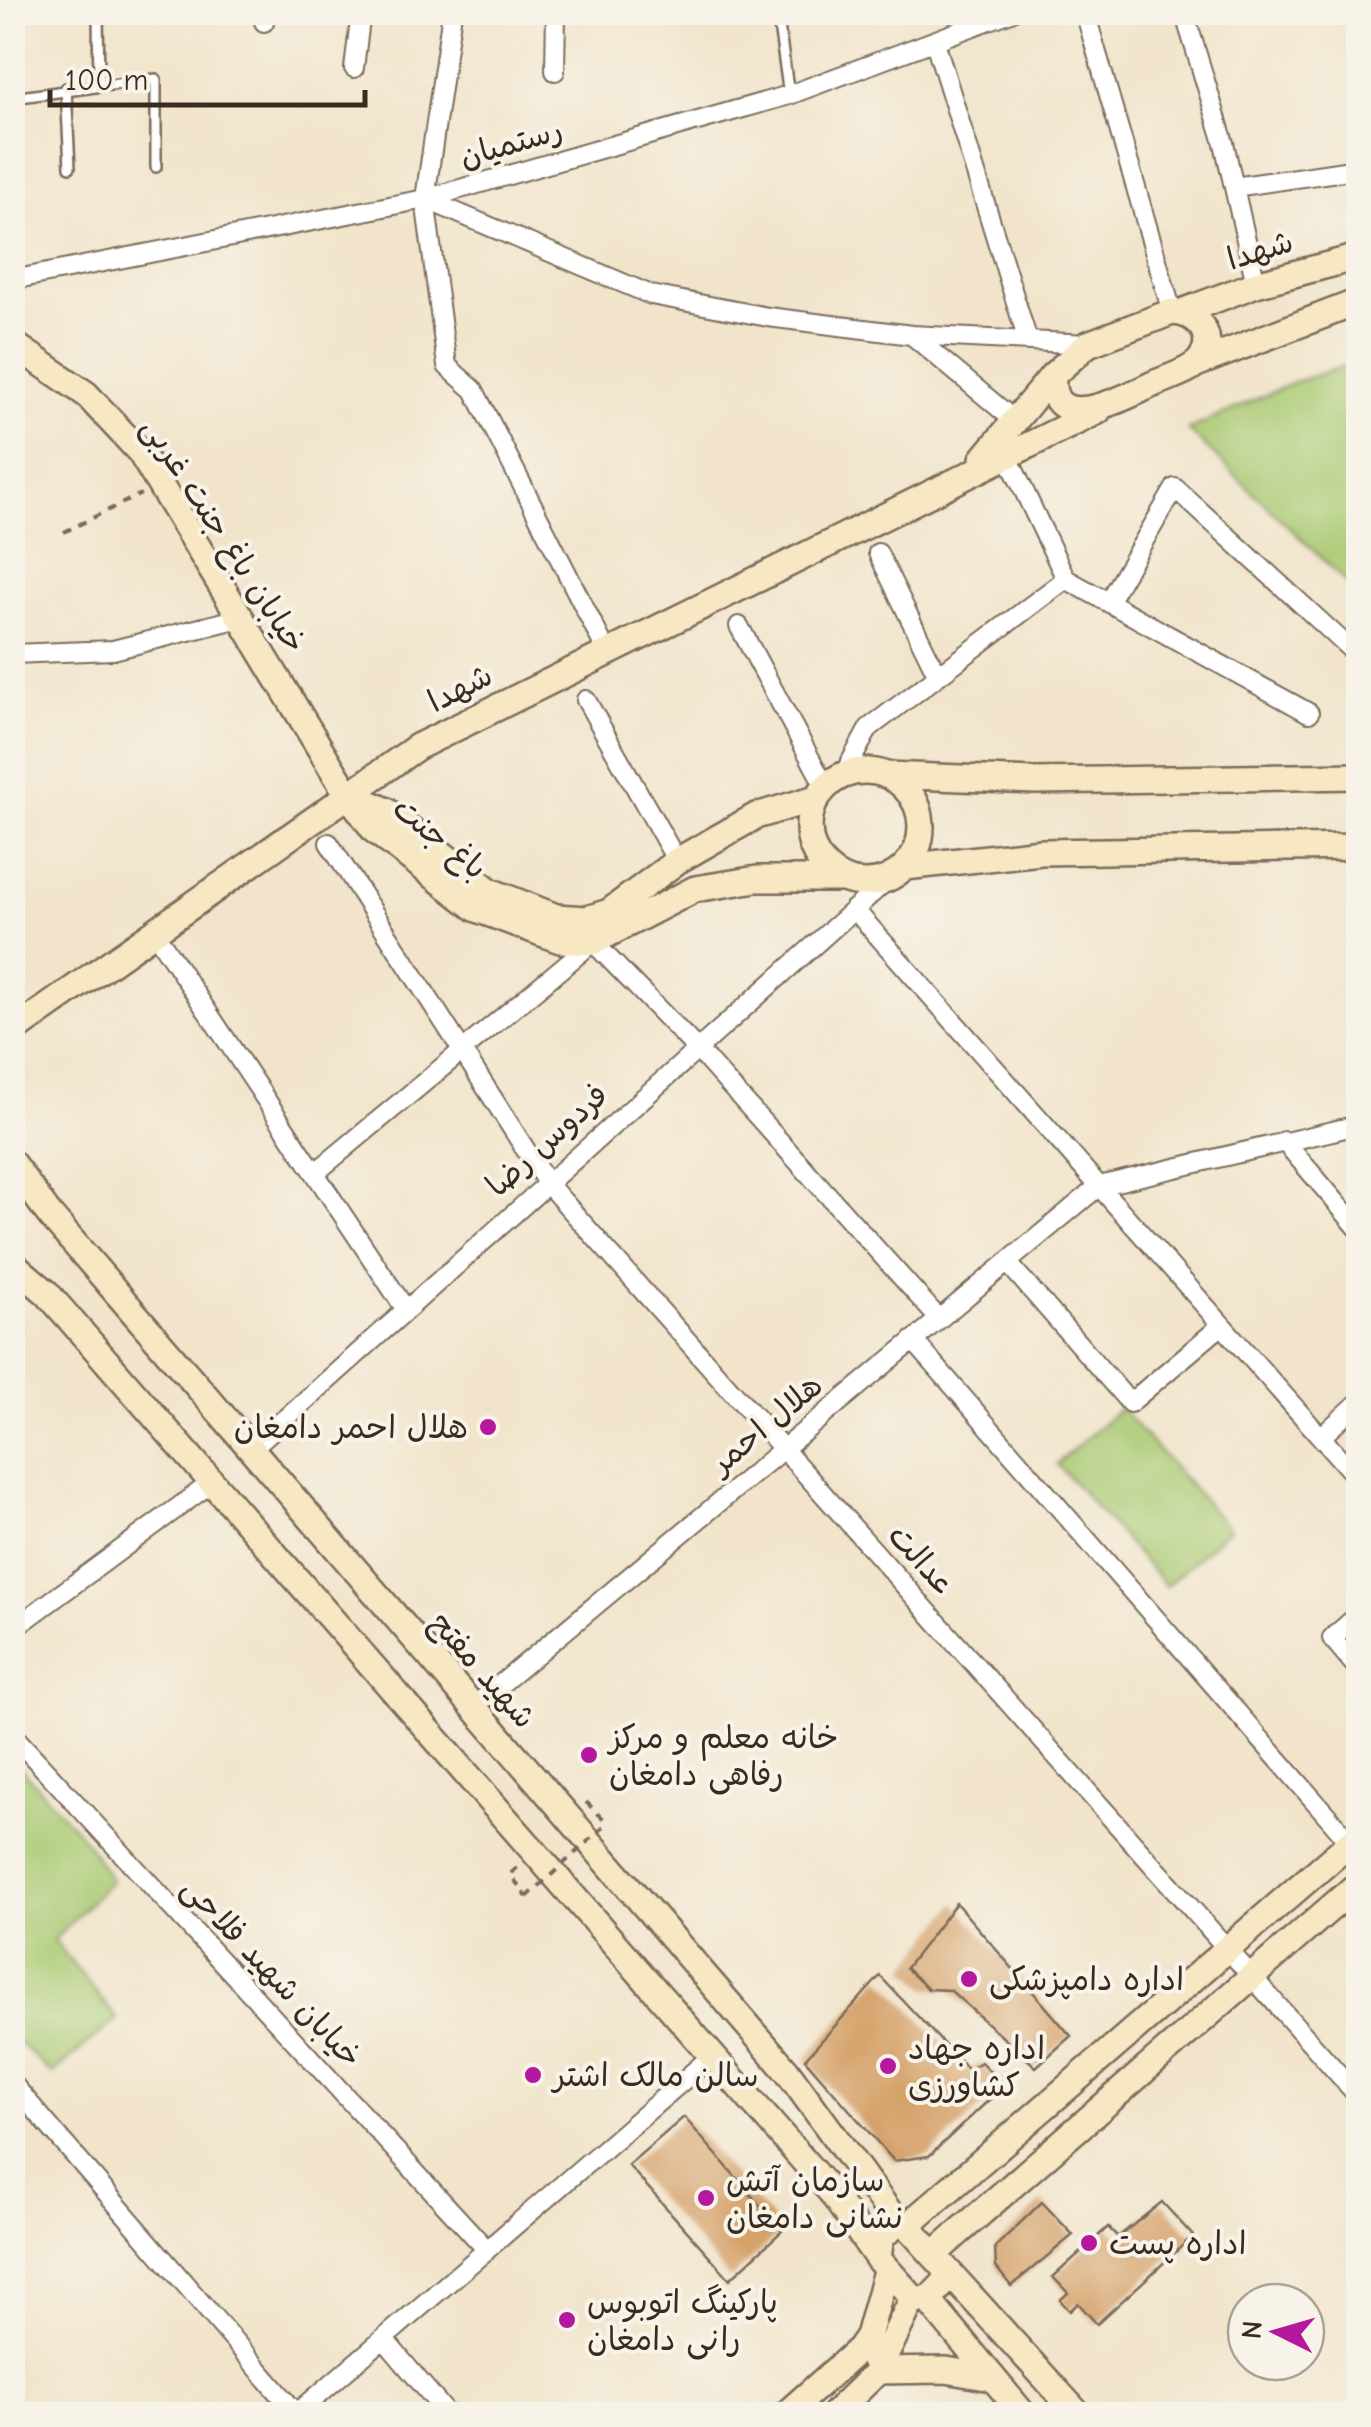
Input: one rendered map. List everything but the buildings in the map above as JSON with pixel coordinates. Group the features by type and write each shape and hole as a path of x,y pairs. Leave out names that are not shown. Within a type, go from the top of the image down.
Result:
{"street":[{"path":"354,68 361,12"},
{"path":"452,12 425,199 447,366 474,390 606,650"},
{"path":"555,71 556,12"},
{"name":"رستمیان","path":"12,280 425,199 789,95 1012,12"},
{"path":"1085,12 1177,312 1198,321 1206,338 1196,364"},
{"path":"1184,12 1234,187 1256,284"},
{"path":"934,42 1028,341"},
{"path":"1234,187 1358,169"},
{"path":"425,199 652,295 768,317 912,335 1088,344"},
{"name":"شهدا","path":"976,467 1053,375 1088,344 1256,284 1358,257"},
{"path":"1196,364 1358,302"},
{"path":"912,335 1015,421"},
{"name":"خیابان باغ جنت غربی","path":"12,343 86,394 140,452 347,793"},
{"name":"شهدا","path":"12,1032 417,746 976,467 1196,364"},
{"path":"1053,375 1054,389 1063,402 1098,411"},
{"path":"1006,453 1066,578 1309,713"},
{"path":"1108,602 1175,488 1358,656"},
{"path":"878,553 938,676"},
{"path":"843,880 815,854 809,816 869,728 1066,578"},
{"path":"12,654 113,650 240,618"},
{"path":"739,626 828,786"},
{"path":"586,700 677,861"},
{"path":"828,786 866,770 1034,781 1358,776"},
{"path":"887,774 905,787 918,805 920,838 896,873"},
{"name":"باغ جنت","path":"347,793 387,812 490,891 556,917 587,919 609,912 677,861 756,816 828,786"},
{"name":"باغ جنت","path":"347,793 374,830 476,909 560,940 593,942"},
{"name":"عدالت","path":"329,843 548,1184 1358,2096"},
{"path":"315,1173 593,942 696,889 757,878 864,884 896,873 1041,852 1358,847"},
{"name":"فردوس رضا","path":"250,1450 896,873"},
{"path":"854,908 1358,1479"},
{"path":"593,942 697,1049 939,1319"},
{"path":"163,945 406,1310"},
{"path":"1099,1186 1358,1125"},
{"path":"1284,1141 1358,1228"},
{"name":"شهید مفتح","path":"12,1162 49,1214 250,1450 787,2071 902,2225 941,2262"},
{"name":"هلال احمر","path":"472,1708 1099,1186"},
{"path":"1007,1262 1130,1403 1222,1325"},
{"path":"12,1263 47,1293 831,2192 882,2265 921,2299 1024,2414"},
{"path":"786,2414 859,2350 868,2336 882,2265 881,2236 902,2225 1355,1839 913,1340"},
{"path":"1321,1436 1358,1403"},
{"path":"12,1630 211,1483"},
{"path":"1358,1615 1332,1638 1358,1670"},
{"name":"خیابان شهید فلاحی","path":"12,1734 487,2250"},
{"path":"941,2262 1358,1884"},
{"path":"12,2083 297,2414 712,2056"},
{"path":"834,2414 878,2371 921,2299 946,2281 941,2262"},
{"path":"941,2262 1078,2414"},
{"path":"384,2340 447,2414"},
{"path":"859,2350 873,2356 878,2371"},
{"path":"878,2371 946,2370 992,2378"},
{"path":"12,2407 19,2414"}],"lane":[{"path":"98,12 99,85"},
{"path":"777,12 789,95"},
{"path":"12,98 66,88 156,80 156,167"},
{"path":"66,88 70,166"}],"path":[{"path":"64,532 160,485"},
{"path":"510,1874 527,1898 608,1823 588,1801"}],"green space":[{"path":"1358,362 1358,593 1188,430 1295,382"},
{"path":"1120,1408 1229,1529 1166,1586 1057,1464"},
{"path":"12,1758 83,1838 111,1880 54,1940 117,2019 52,2074 13,2037"}],"place":[{"name":"هلال احمر دامغان","path":"488,1427"},
{"name":"خانه معلم و مرکز رفاهی دامغان","path":"589,1755"},
{"name":"اداره دامپزشکی","path":"969,1979"},
{"name":"اداره جهاد کشاورزی","path":"888,2066"},
{"name":"سالن مالک اشتر","path":"533,2075"},
{"name":"سازمان آتش نشانی دامغان","path":"706,2198"},
{"name":"اداره پست","path":"1089,2243"},
{"name":"پارکینگ اتوبوس رانی دامغان","path":"567,2320"}]}
